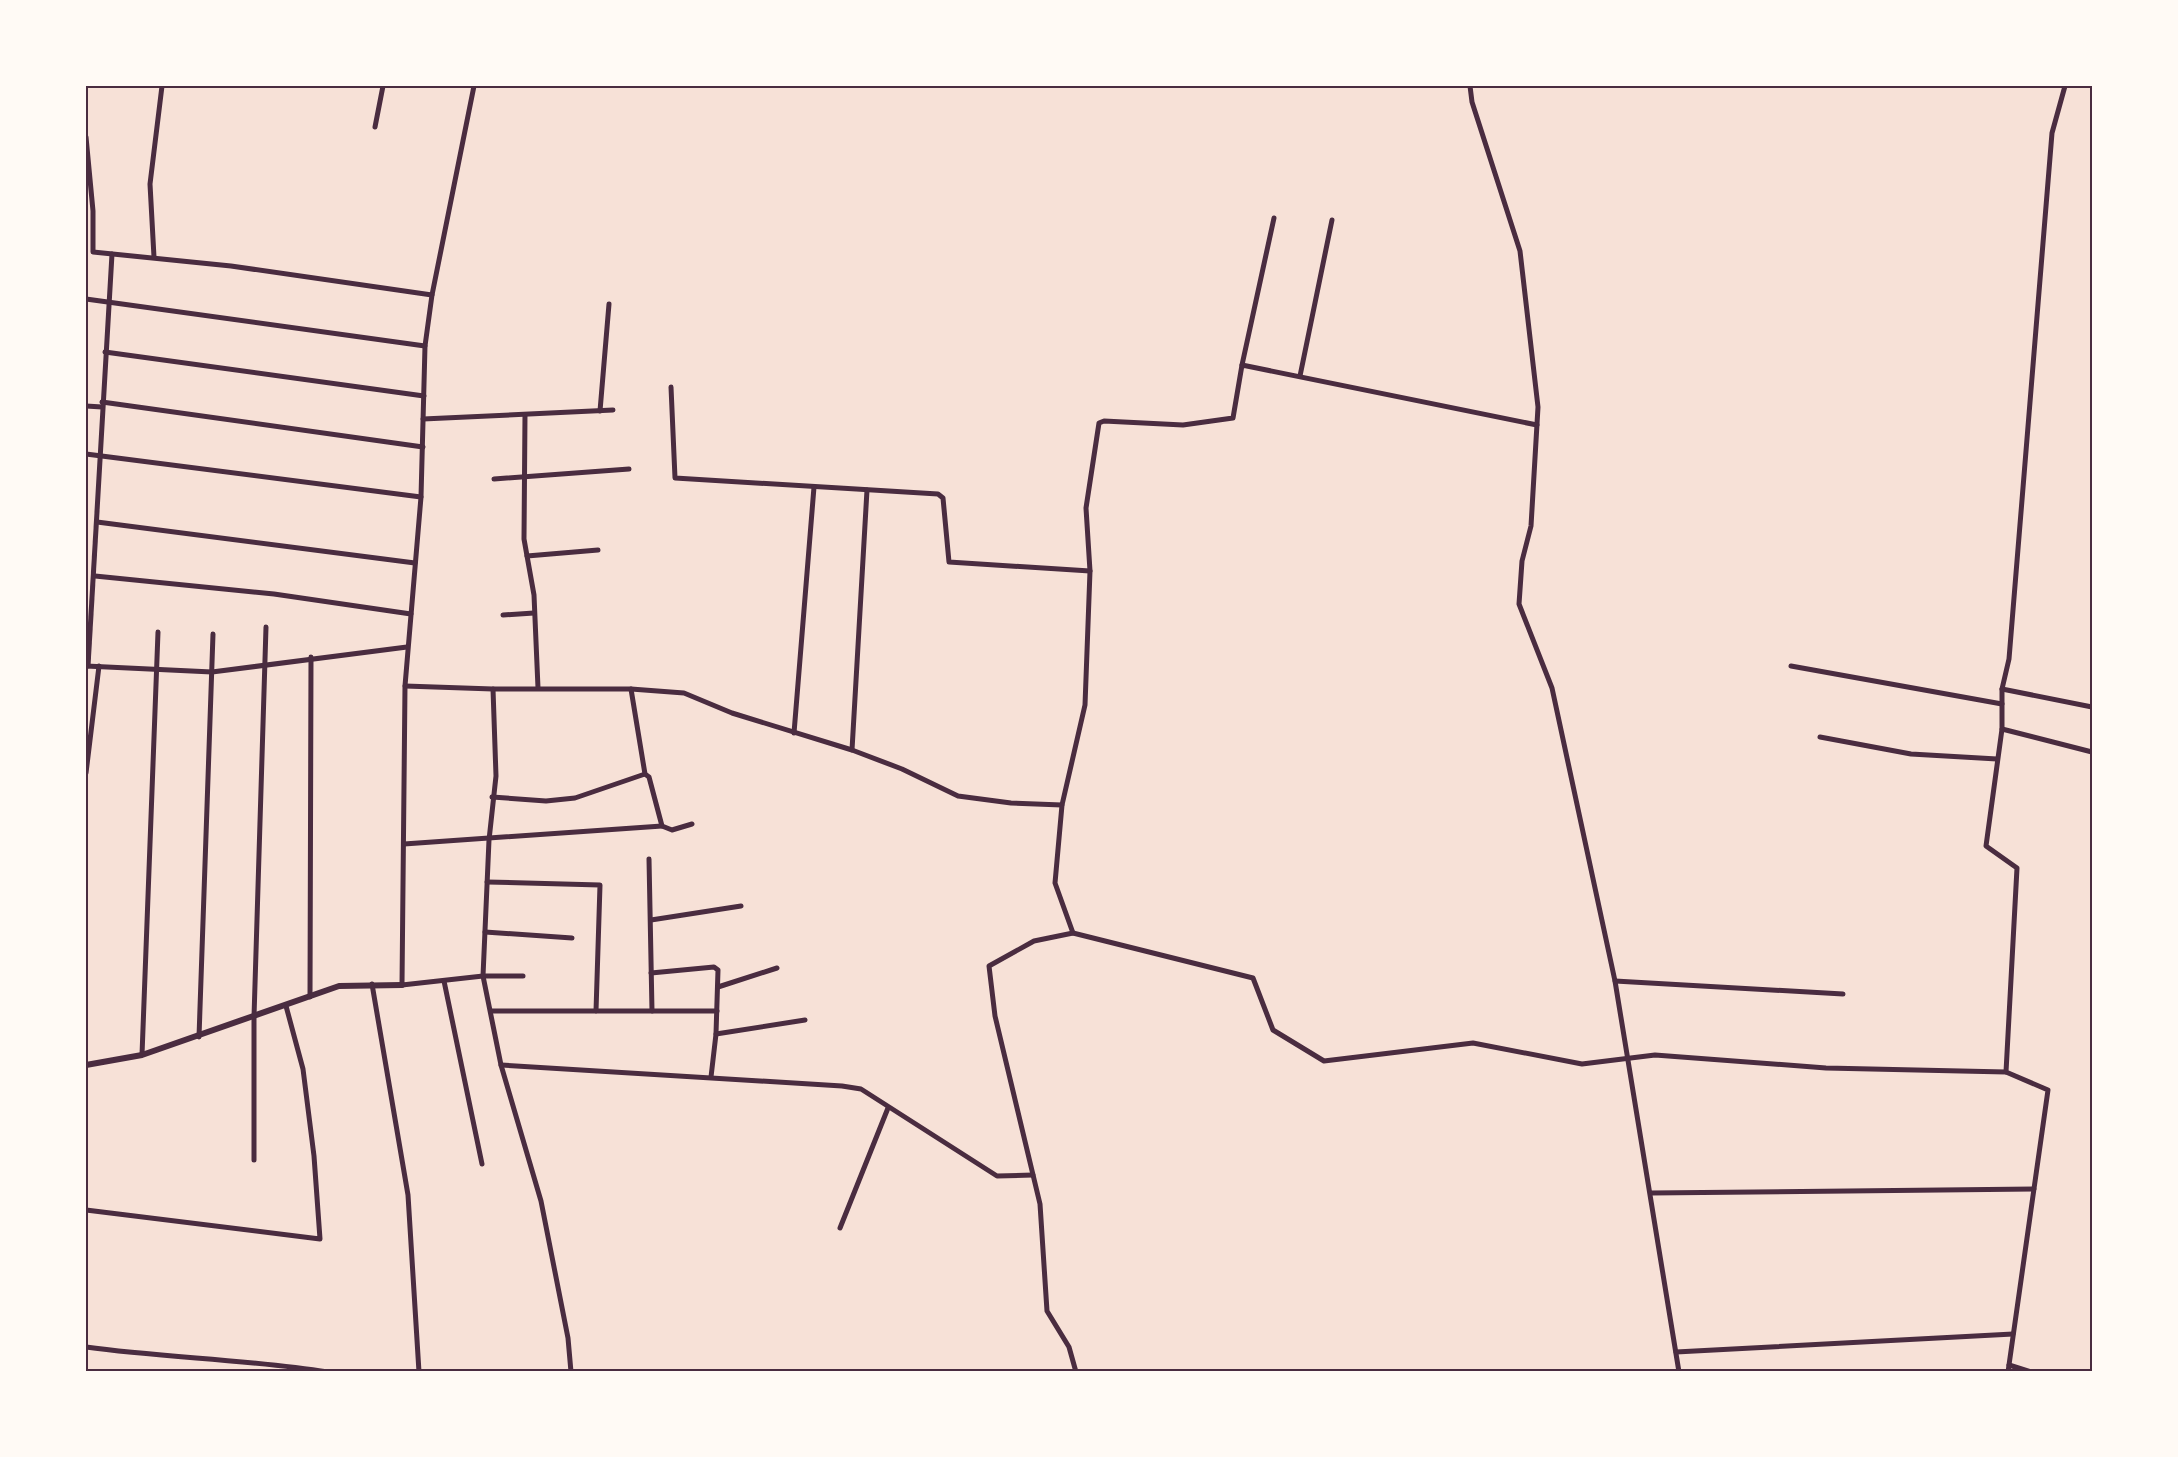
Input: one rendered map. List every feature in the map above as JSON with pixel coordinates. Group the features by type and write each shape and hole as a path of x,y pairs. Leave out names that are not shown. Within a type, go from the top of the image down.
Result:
{"street":[{"path":"154,257 150,184 162,86"},
{"path":"375,127 383,86"},
{"path":"402,985 405,686 421,497 425,345 432,295 474,86"},
{"path":"1470,86 1472,102 1520,252 1538,407 1531,526 1522,561 1519,604 1552,688 1624,1026 1626,1059 1651,1193 1679,1371"},
{"path":"2006,1072 2017,868 1986,846 2002,729 2002,689 2009,659 2052,133 2065,86"},
{"path":"86,137 93,211 92,252 154,257 432,295"},
{"path":"1073,933 1054,883 1062,805 1085,705 1090,572 1086,508 1099,423 1104,421 1183,426 1233,418 1242,365 1274,218"},
{"path":"1300,376 1332,220"},
{"path":"112,254 98,456 95,576 87,666 212,672 266,666 310,657 407,646"},
{"path":"86,299 425,345"},
{"path":"600,411 609,304"},
{"path":"105,352 424,396"},
{"path":"1242,365 1537,425"},
{"path":"671,387 675,478 942,495 948,559 952,563 1090,572"},
{"path":"86,406 102,405 423,447"},
{"path":"423,419 613,410"},
{"path":"525,415 524,539 534,613 538,688"},
{"path":"86,454 421,497"},
{"path":"494,479 629,469"},
{"path":"794,733 814,487"},
{"path":"852,750 867,490"},
{"path":"97,522 415,562"},
{"path":"527,556 598,550"},
{"path":"95,576 274,594 411,614"},
{"path":"503,615 534,613"},
{"path":"254,1160 254,1017 266,627"},
{"path":"142,1055 158,632"},
{"path":"199,1037 213,634"},
{"path":"310,657 310,997"},
{"path":"86,773 99,666"},
{"path":"1791,666 2002,704"},
{"path":"405,686 493,689 631,689 684,693 732,713 852,750 902,769 958,796 1011,803 1062,805"},
{"path":"493,689 495,776 489,840 483,976 501,1065 541,1201 568,1338 571,1371"},
{"path":"631,689 645,774 649,777 662,826"},
{"path":"2002,689 2092,707"},
{"path":"2002,729 2092,752"},
{"path":"1820,737 1911,754 1997,759"},
{"path":"492,797 546,801 575,798 645,774"},
{"path":"404,844 489,840 662,826 672,830 692,824"},
{"path":"649,859 652,1011"},
{"path":"487,882 600,885 596,1011"},
{"path":"651,920 741,906"},
{"path":"485,932 572,938"},
{"path":"1076,1371 1069,1347 1047,1311 1040,1204 995,1016 989,966 1034,941 1073,933 1253,978 1273,1030 1324,1061 1473,1043 1582,1064 1655,1055 1826,1068 2006,1072 2048,1090 2008,1368 2031,1371"},
{"path":"651,973 714,967 719,972 711,1077"},
{"path":"718,987 777,968"},
{"path":"86,1065 142,1055 199,1037 339,986 402,985 483,976 523,975"},
{"path":"444,981 482,1164"},
{"path":"1614,981 1843,994"},
{"path":"372,984 408,1195 419,1371"},
{"path":"86,1210 320,1239 314,1156 303,1069 286,1006"},
{"path":"491,1011 717,1011"},
{"path":"716,1034 805,1020"},
{"path":"501,1065 711,1077 861,1089 998,1176 1032,1175"},
{"path":"840,1228 888,1108"},
{"path":"1651,1193 2034,1189"},
{"path":"1676,1352 2013,1334"},
{"path":"86,1347 144,1355 328,1371"}]}
